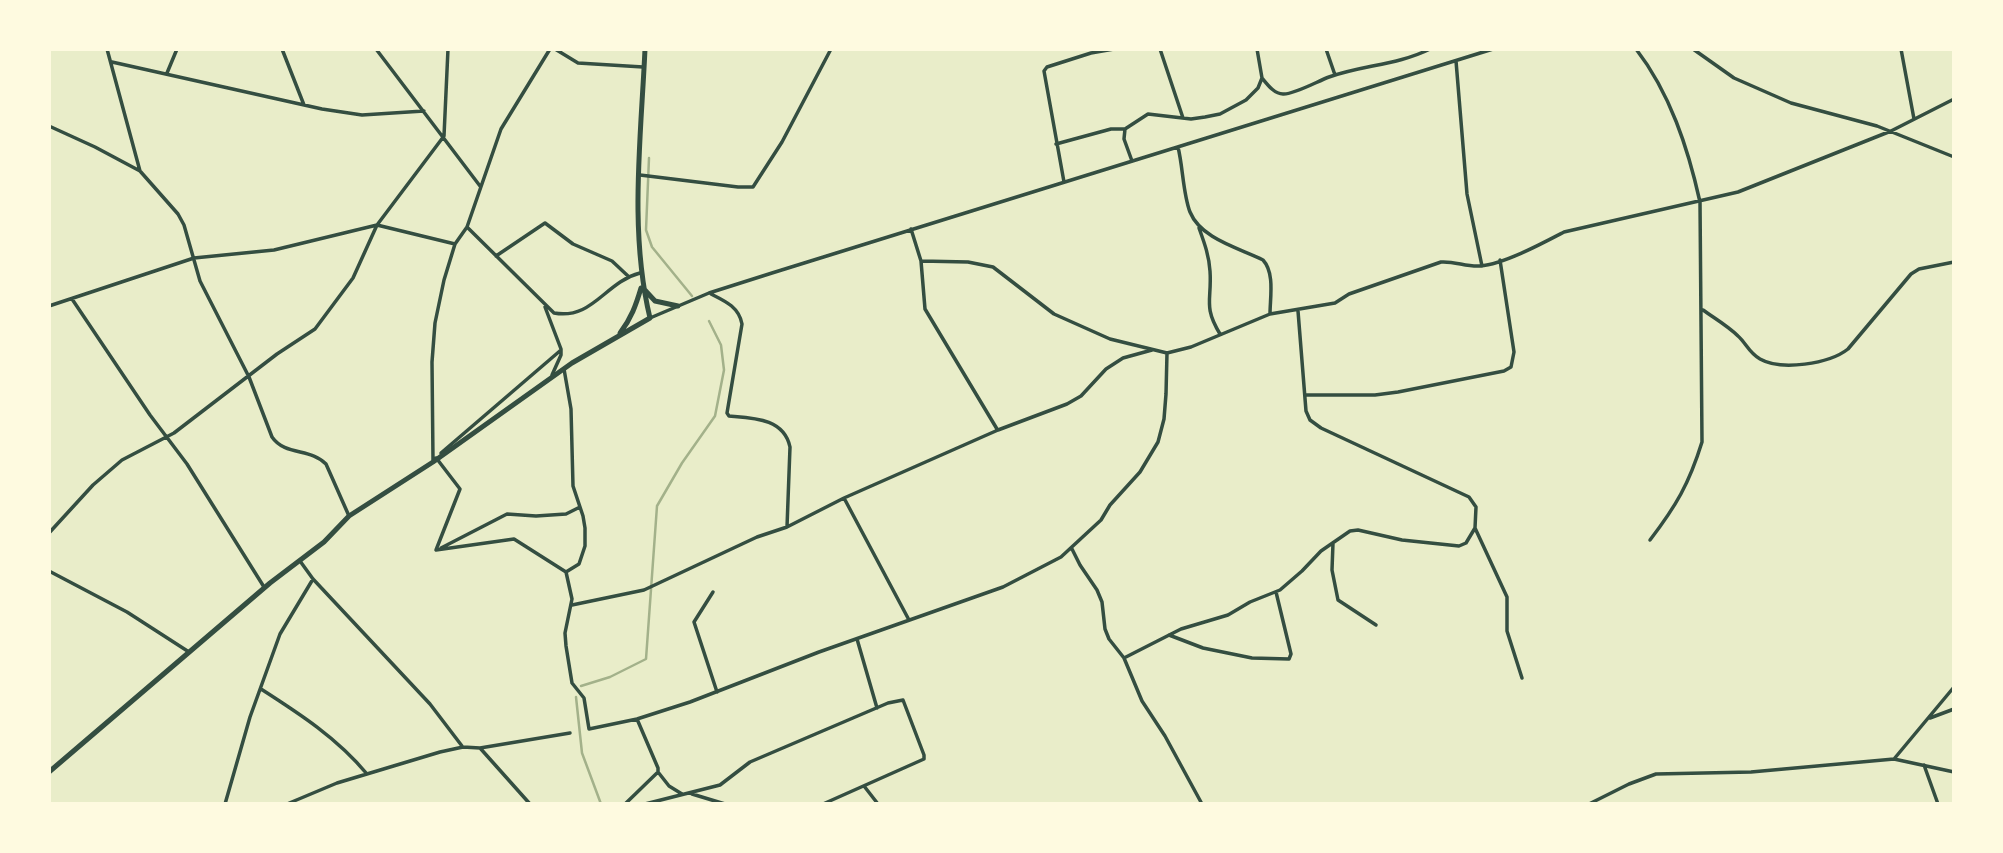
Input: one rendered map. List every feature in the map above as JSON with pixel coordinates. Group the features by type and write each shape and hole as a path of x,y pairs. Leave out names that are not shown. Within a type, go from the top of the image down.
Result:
{"street":[{"path":"107,49 140,172"},
{"path":"167,73 177,49"},
{"path":"282,49 304,105"},
{"path":"376,49 480,186"},
{"path":"49,533 93,485 122,460 190,421 277,354 315,329 353,278 377,225 444,136 448,49"},
{"path":"561,351 433,460 432,362 435,323 444,280 455,244 467,227 505,118 553,49 578,63 644,68"},
{"path":"645,49 640,175 640,273 650,318"},
{"path":"640,175 753,187 782,142 831,49"},
{"path":"1064,182 1044,71 1047,67 1100,50 1114,49"},
{"path":"1160,49 1183,118"},
{"path":"1256,49 1262,78 1281,94 1368,65 1413,58 1430,49"},
{"path":"1326,49 1335,75"},
{"path":"49,772 264,587 324,542 349,516 437,460 564,368 650,318 709,293 1493,49"},
{"path":"1636,49 1665,92 1700,202 1702,442 1692,476 1671,512 1650,540"},
{"path":"1693,49 1734,78 1791,103 1891,131 1954,157"},
{"path":"1901,49 1914,120"},
{"path":"1456,61 1467,194 1482,266"},
{"path":"112,62 304,105 362,115 424,111"},
{"path":"1056,144 1111,129 1125,129 1148,114 1183,118 1220,114 1252,95 1262,78"},
{"path":"921,261 968,262 993,267 1054,314 1110,339 1167,353 1191,347 1270,314 1335,303 1349,294 1441,262 1454,261 1482,266 1542,244 1564,232 1738,192 1891,131 1954,99"},
{"path":"49,126 140,172 178,214 184,225 200,281 249,377 276,442 297,452 312,453 326,464 349,516"},
{"path":"1125,129 1124,139 1132,161"},
{"path":"1178,147 1190,211 1209,256 1208,308 1210,318 1220,334"},
{"path":"496,256 545,223 573,244 612,261 628,276"},
{"path":"49,306 194,258 274,250 377,225 455,244"},
{"path":"1198,226 1267,264 1270,271 1270,314"},
{"path":"467,227 554,313 567,316 580,313 628,276 640,273"},
{"path":"911,229 921,261 925,309 998,430"},
{"path":"1305,395 1375,395 1398,392 1417,386 1504,371 1511,367 1514,352 1500,260"},
{"path":"1703,310 1739,336 1748,350 1760,359 1776,365 1826,361 1838,357 1848,349 1915,271 1954,262"},
{"path":"642,285 655,301 678,306"},
{"path":"618,335 628,323 642,285"},
{"path":"709,293 736,310 742,324 727,413 729,416 772,422 788,437 790,447 787,527"},
{"path":"72,299 187,464 264,587"},
{"path":"544,306 561,351 552,376"},
{"path":"1298,311 1306,411 1310,420 1321,428 1468,497 1476,507 1475,528 1507,597 1507,631 1522,678"},
{"path":"571,606 644,590 998,430 1068,404 1081,396 1105,369 1123,358 1154,350"},
{"path":"436,550 514,539 566,572 571,606 565,633 566,646 572,682 584,698 589,729 636,719 1003,587 1048,565 1072,549 1101,520 1115,499 1140,472 1158,442 1167,394 1167,353"},
{"path":"564,368 571,410 572,486 585,528 583,556 579,564 566,572"},
{"path":"436,550 460,489 437,460"},
{"path":"844,498 909,620"},
{"path":"436,550 507,514 566,514 580,507"},
{"path":"1124,658 1169,635 1228,615 1276,592 1302,572 1321,551 1350,531 1358,530 1402,540 1454,547 1466,543 1475,528"},
{"path":"1333,543 1332,570 1338,600 1376,625"},
{"path":"1072,549 1102,602 1109,639 1124,658 1142,701 1202,804"},
{"path":"300,561 313,579 430,704 463,747"},
{"path":"49,571 127,612 189,652"},
{"path":"225,804 250,717 280,634 313,579"},
{"path":"713,592 694,622 717,692"},
{"path":"1169,635 1203,648 1252,658 1289,659 1291,654 1276,592"},
{"path":"857,639 877,708"},
{"path":"1894,759 1954,687"},
{"path":"261,689 330,736 348,751 367,774"},
{"path":"645,804 720,785 750,762 877,708 903,700 924,755 920,762 823,804"},
{"path":"1928,719 1954,709"},
{"path":"636,719 658,772 669,786 684,794"},
{"path":"287,804 337,783 463,747 480,748 570,733"},
{"path":"480,748 530,804"},
{"path":"1588,804 1656,774 1751,772 1894,759 1954,772"},
{"path":"1924,765 1938,804"},
{"path":"625,804 658,772"},
{"path":"864,786 878,804"},
{"path":"690,793 725,804"}],"waterway":[{"path":"649,158 646,230 652,247 692,296"},
{"path":"581,686 610,677 646,659 657,506 682,463 715,416 724,370 721,345 709,321"},
{"path":"576,697 582,753 601,804"}]}
